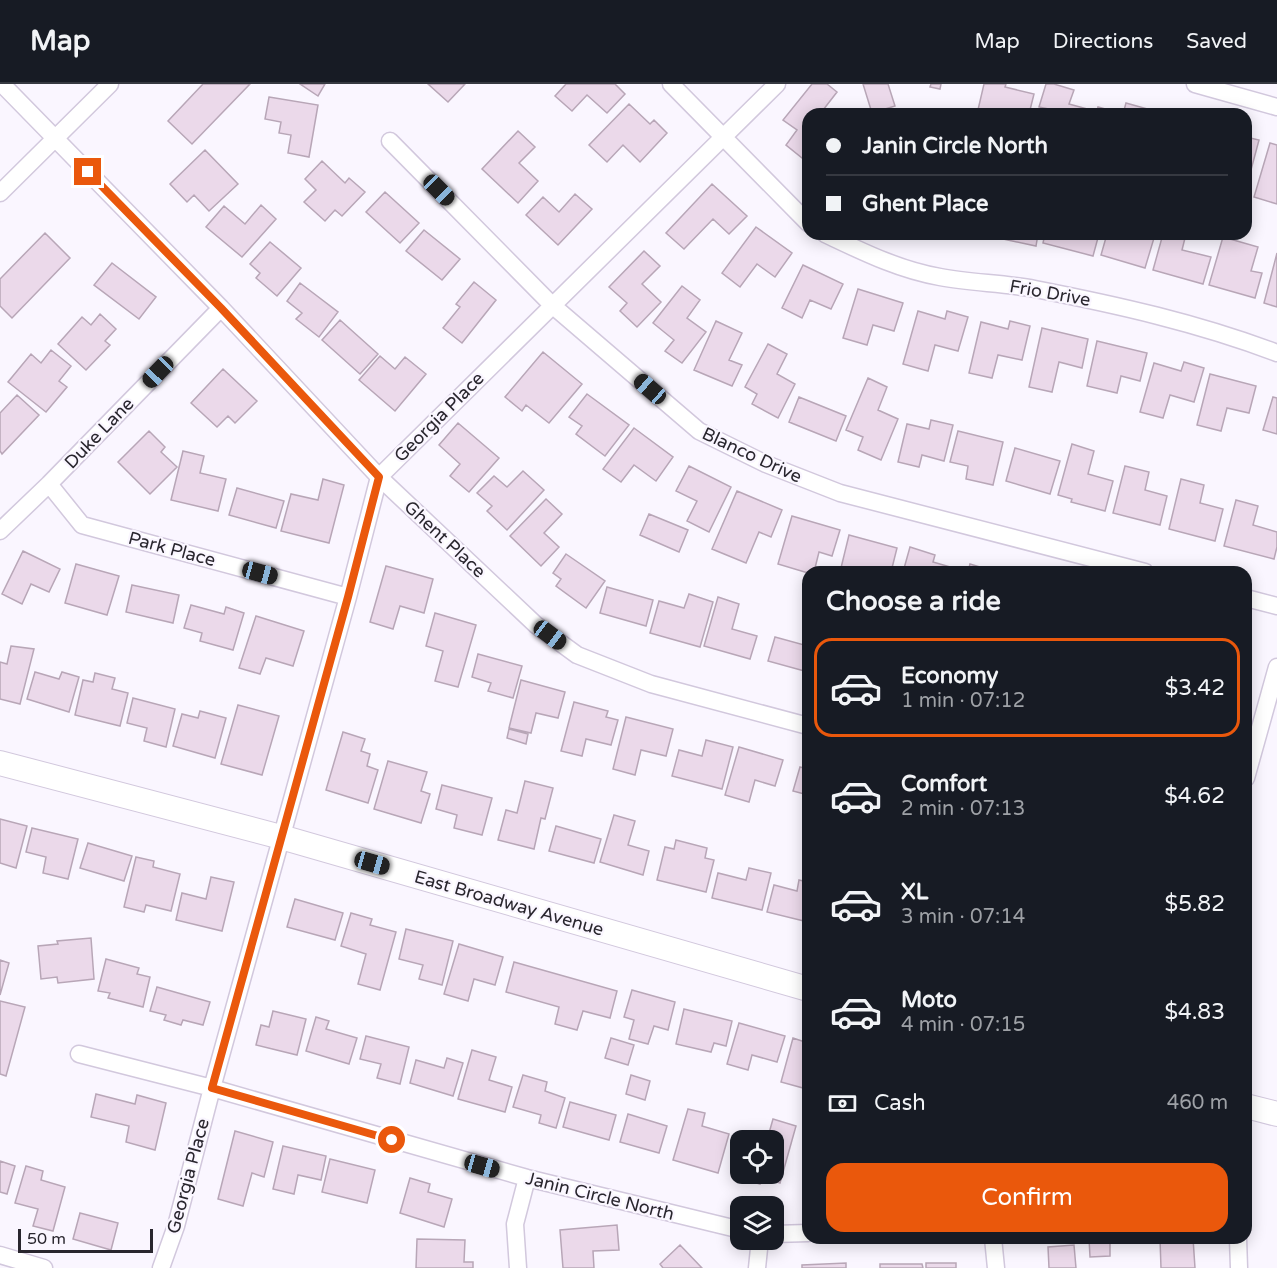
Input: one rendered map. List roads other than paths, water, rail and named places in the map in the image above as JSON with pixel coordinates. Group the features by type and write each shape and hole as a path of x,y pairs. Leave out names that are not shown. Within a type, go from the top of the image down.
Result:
{"street":[{"name":"Ghent Place","path":"2,84 221,308 379,477 536,625 577,655 651,684 802,724"},
{"path":"0,193 111,84"},
{"path":"671,84 802,217"},
{"name":"Georgia Place","path":"161,1268 176,1226 379,477 777,84"},
{"path":"1195,84 1277,107"},
{"name":"Blanco Drive","path":"390,141 552,305 699,431 766,464 840,493 1122,566"},
{"name":"Frio Drive","path":"838,240 880,260 938,277 1031,289 1125,307 1229,334 1277,353"},
{"name":"Duke Lane","path":"0,531 221,308"},
{"name":"Park Place","path":"49,484 82,525 348,597"},
{"path":"1252,600 1277,606"},
{"path":"1252,757 1277,667"},
{"name":"East Broadway Avenue","path":"0,763 281,837 802,987"},
{"name":"Janin Circle North","path":"79,1054 212,1088 527,1178 730,1227"},
{"path":"1252,1108 1277,1114"},
{"path":"518,1268 515,1224 527,1178"},
{"path":"784,1234 802,1233"},
{"path":"994,1244 996,1268"},
{"path":"1238,1244 1239,1268"},
{"path":"757,1268 759,1250"},
{"path":"0,1255 44,1268"}]}
